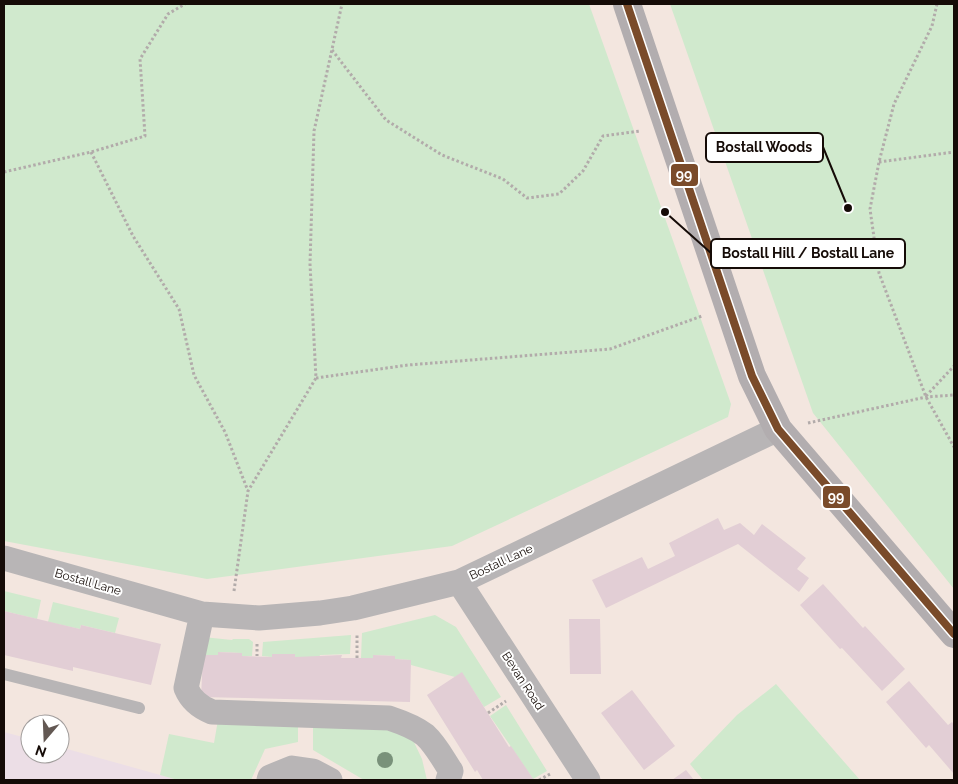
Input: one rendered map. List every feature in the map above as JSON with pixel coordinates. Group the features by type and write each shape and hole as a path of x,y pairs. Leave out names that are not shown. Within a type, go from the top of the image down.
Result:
{"main road":[{"path":"627,4 752,376 778,429 954,634"}],"street":[{"name":"Bostall Lane","path":"4,558 202,614 274,618 320,613 395,598 459,582 778,429"},
{"name":"Bevan Road","path":"459,582 588,780"},
{"path":"202,614 186,688 190,696 203,708 212,712 389,718 408,725 424,734 434,744 451,771 448,780"},
{"path":"269,780 270,777 292,768 313,771 330,780"}],"lane":[{"path":"4,674 139,708"}],"path":[{"path":"4,172 91,152 145,136 140,59 168,14 185,4"},
{"path":"231,616 248,491 316,378 310,264 314,131 342,4 336,4"},
{"path":"937,4 932,26 894,104 879,162 870,209 879,273 926,397 954,446"},
{"path":"332,50 386,120 442,155 502,179 527,198 559,194 583,171 603,136 668,127"},
{"path":"91,152 134,236 179,309 194,375 225,432 248,491"},
{"path":"879,162 954,152"},
{"path":"316,378 408,365 610,349 728,306"},
{"path":"926,397 954,366"},
{"path":"778,429 926,397 954,395"},
{"path":"357,641 357,658"}],"shaded area":[{"path":"4,732 20,736 20,764 70,764 70,750 178,780 4,780"}],"green space":[{"path":"4,4 589,4 731,404 728,417 452,546 207,579 4,541"},
{"path":"670,4 954,4 954,589 813,413"},
{"path":"4,591 41,600 37,619 4,611"},
{"path":"53,602 119,618 115,633 81,625 80,629 48,622"},
{"path":"435,615 456,627 501,697 484,707 462,673 455,677 411,665 411,660 395,659 395,656 373,655 373,658 361,658 362,633"},
{"path":"351,635 350,654 320,655 319,657 295,657 295,654 272,654 272,657 262,656 263,642"},
{"path":"203,637 232,640 249,639 253,642 252,656 242,656 241,653 219,652 218,655 203,655"},
{"path":"776,684 860,780 703,780 690,764 737,715"},
{"path":"506,705 547,771 533,779 490,716"},
{"path":"218,720 298,723 298,742 265,749 251,780 178,780 160,775 169,734 214,743"},
{"path":"313,726 392,727 411,736 422,759 427,780 364,780 313,750"}],"building":[{"path":"718,518 724,530 740,523 754,535 762,524 806,558 797,569 809,578 799,592 738,544 606,608 592,580 642,557 648,569 675,556 669,543"},
{"path":"823,584 863,628 865,626 905,669 882,691 800,605"},
{"path":"4,611 80,629 81,625 161,644 151,685 73,667 73,671 4,655"},
{"path":"569,619 600,619 601,674 570,674"},
{"path":"218,652 242,653 242,656 272,657 272,654 295,654 295,657 342,655 341,658 373,658 373,655 395,656 395,659 411,660 410,702 201,697 203,655 218,655"},
{"path":"462,672 509,747 511,746 534,780 483,780 477,770 475,772 427,695"},
{"path":"909,681 948,725 952,722 954,725 954,774 929,745 926,748 886,702"},
{"path":"632,690 675,746 644,770 601,713"},
{"path":"686,770 694,780 672,780"}],"transit line":[{"name":"99","path":"627,4 752,376 778,429 954,634"}],"place":[{"name":"Bostall Woods","path":"848,208"},
{"name":"Bostall Hill / Bostall Lane","path":"665,212"}]}
